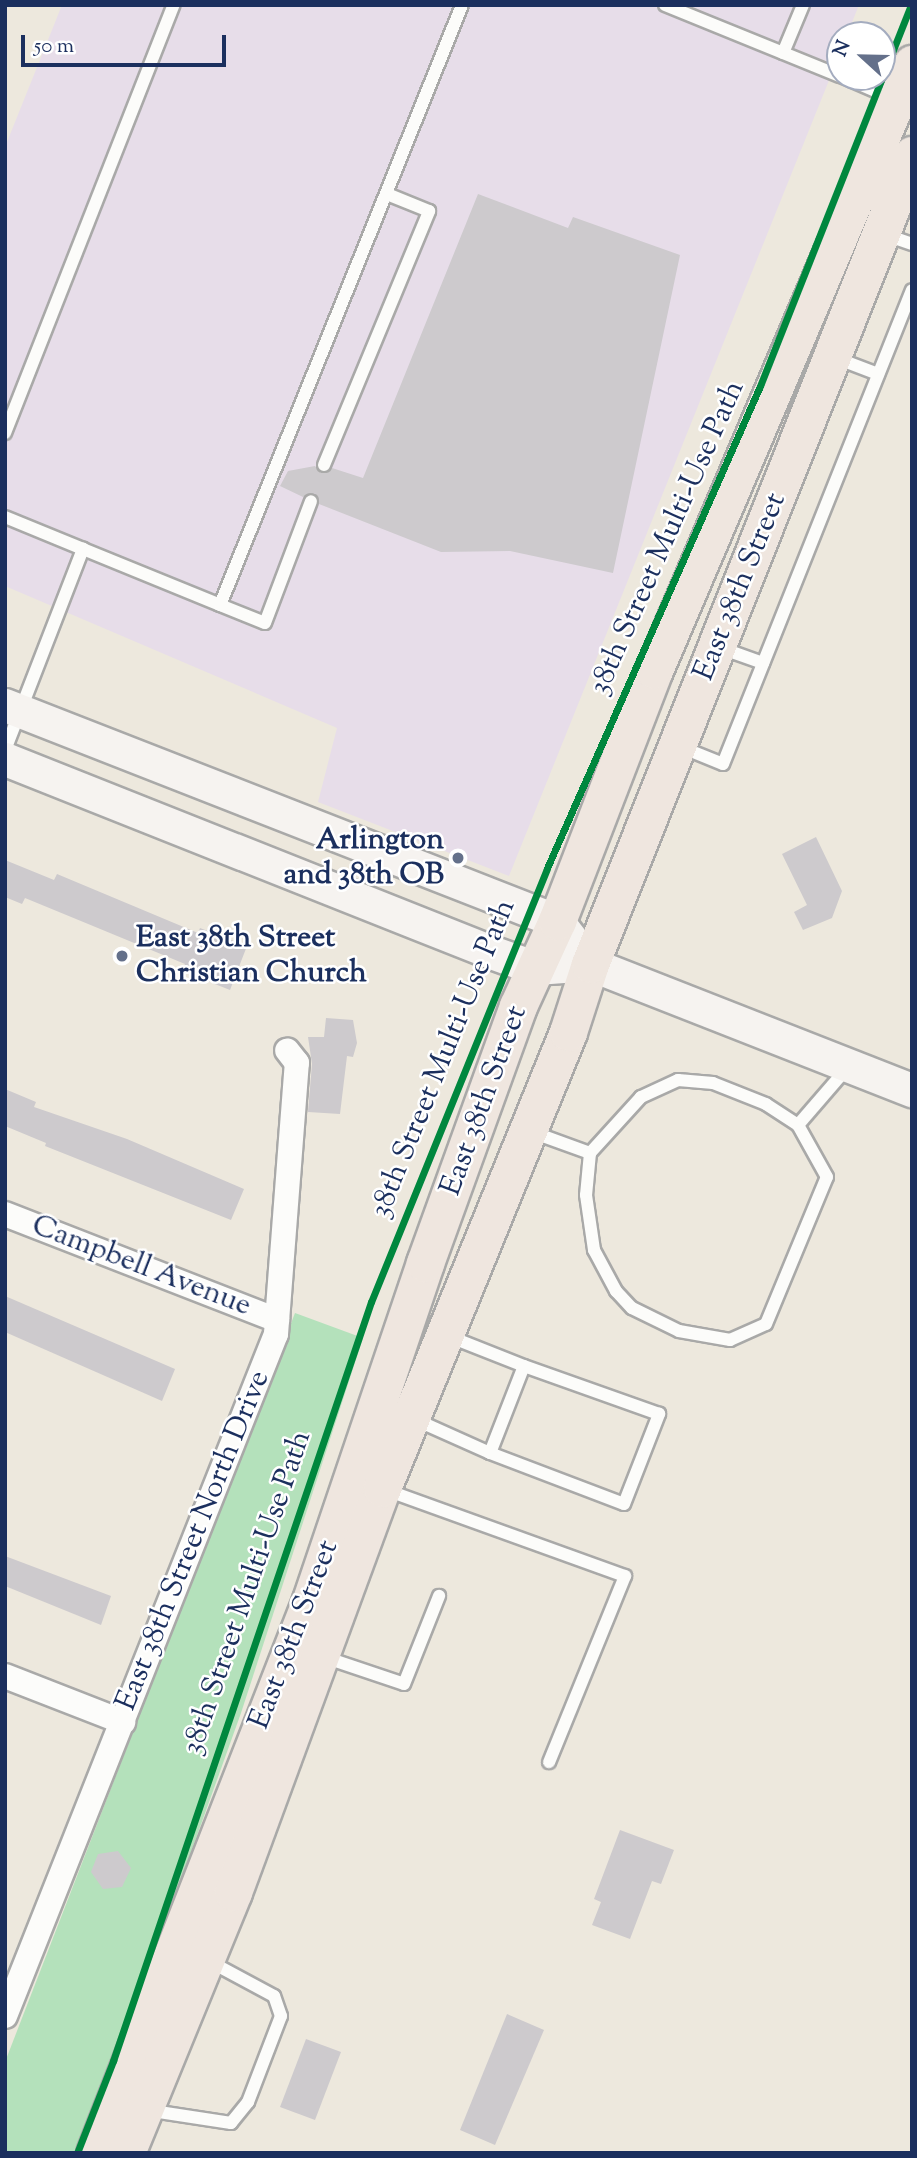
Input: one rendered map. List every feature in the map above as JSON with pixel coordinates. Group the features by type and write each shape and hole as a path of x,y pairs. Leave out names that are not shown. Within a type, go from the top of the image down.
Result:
{"main road":[{"name":"East 38th Street","path":"95,2153 311,1600 425,1264 518,1006 556,921 654,670 912,64"},
{"name":"East 38th Street","path":"126,2153 321,1656 383,1488 528,1130 590,964 833,357 897,239 912,155"},
{"path":"13,708 556,921 590,964"},
{"path":"5,760 536,968 590,964 912,1090"}],"street":[{"name":"East 38th Street North Drive","path":"5,2017 276,1334 297,1063 287,1050"},
{"name":"Campbell Avenue","path":"5,1214 277,1320"},
{"path":"5,1676 123,1722"}],"lane":[{"path":"5,432 173,5"},
{"path":"220,605 462,5"},
{"path":"665,5 826,70"},
{"path":"783,53 803,5"},
{"path":"876,91 897,100"},
{"path":"324,465 429,211 387,194"},
{"path":"678,746 723,764 912,290"},
{"path":"833,357 878,374"},
{"path":"5,517 265,623 312,501"},
{"path":"5,750 13,708 83,549"},
{"path":"718,647 763,663"},
{"path":"798,1125 849,1066"},
{"path":"678,1080 713,1083 766,1104 798,1125 827,1177 766,1324 730,1340 679,1331 632,1308 616,1292 594,1250 586,1195 590,1153 641,1097 678,1080"},
{"path":"528,1130 590,1153"},
{"path":"411,1417 490,1453 624,1504 659,1414 445,1335"},
{"path":"490,1453 524,1366"},
{"path":"383,1488 625,1576 549,1762"},
{"path":"321,1656 404,1684 439,1597"},
{"path":"143,2110 231,2123 248,2102 281,2016 274,1996 204,1958"}],"shaded area":[{"path":"62,5 859,5 853,21 826,21 826,88 509,876 318,802 337,728 5,586 5,147"}],"green space":[{"path":"295,1313 363,1338 241,1713 83,2153 5,2153 5,2062"}],"building":[{"path":"478,194 568,228 573,217 680,255 613,573 510,551 441,552 319,504 315,493 303,497 280,486 288,471 315,466 321,473 332,468 363,478"},
{"path":"816,837 842,891 832,918 803,930 794,912 807,905 782,854"},
{"path":"5,860 54,880 57,874 198,933 200,928 247,946 230,990 182,971 185,964 25,898 22,904 5,897"},
{"path":"326,1018 353,1020 357,1043 353,1057 347,1056 340,1114 308,1112 312,1064 308,1037 324,1037"},
{"path":"5,1089 36,1102 34,1107 127,1139 244,1189 231,1220 45,1146 46,1143 5,1126"},
{"path":"5,1296 175,1369 162,1401 5,1332"},
{"path":"5,1556 111,1596 101,1625 5,1586"},
{"path":"620,1830 674,1850 661,1884 652,1881 630,1939 592,1925 601,1902 594,1899"},
{"path":"118,1851 131,1868 122,1887 103,1889 91,1872 98,1854"},
{"path":"507,2014 544,2030 495,2145 460,2130"},
{"path":"306,2039 341,2052 315,2120 280,2107"}],"cycle path":[{"name":"38th Street Multi-Use Path","path":"77,2153 113,2061 371,1302 547,868 760,386 911,5"}],"place":[{"name":"Arlington and 38th OB","path":"458,858"},
{"name":"East 38th Street Christian Church","path":"122,956"}]}
